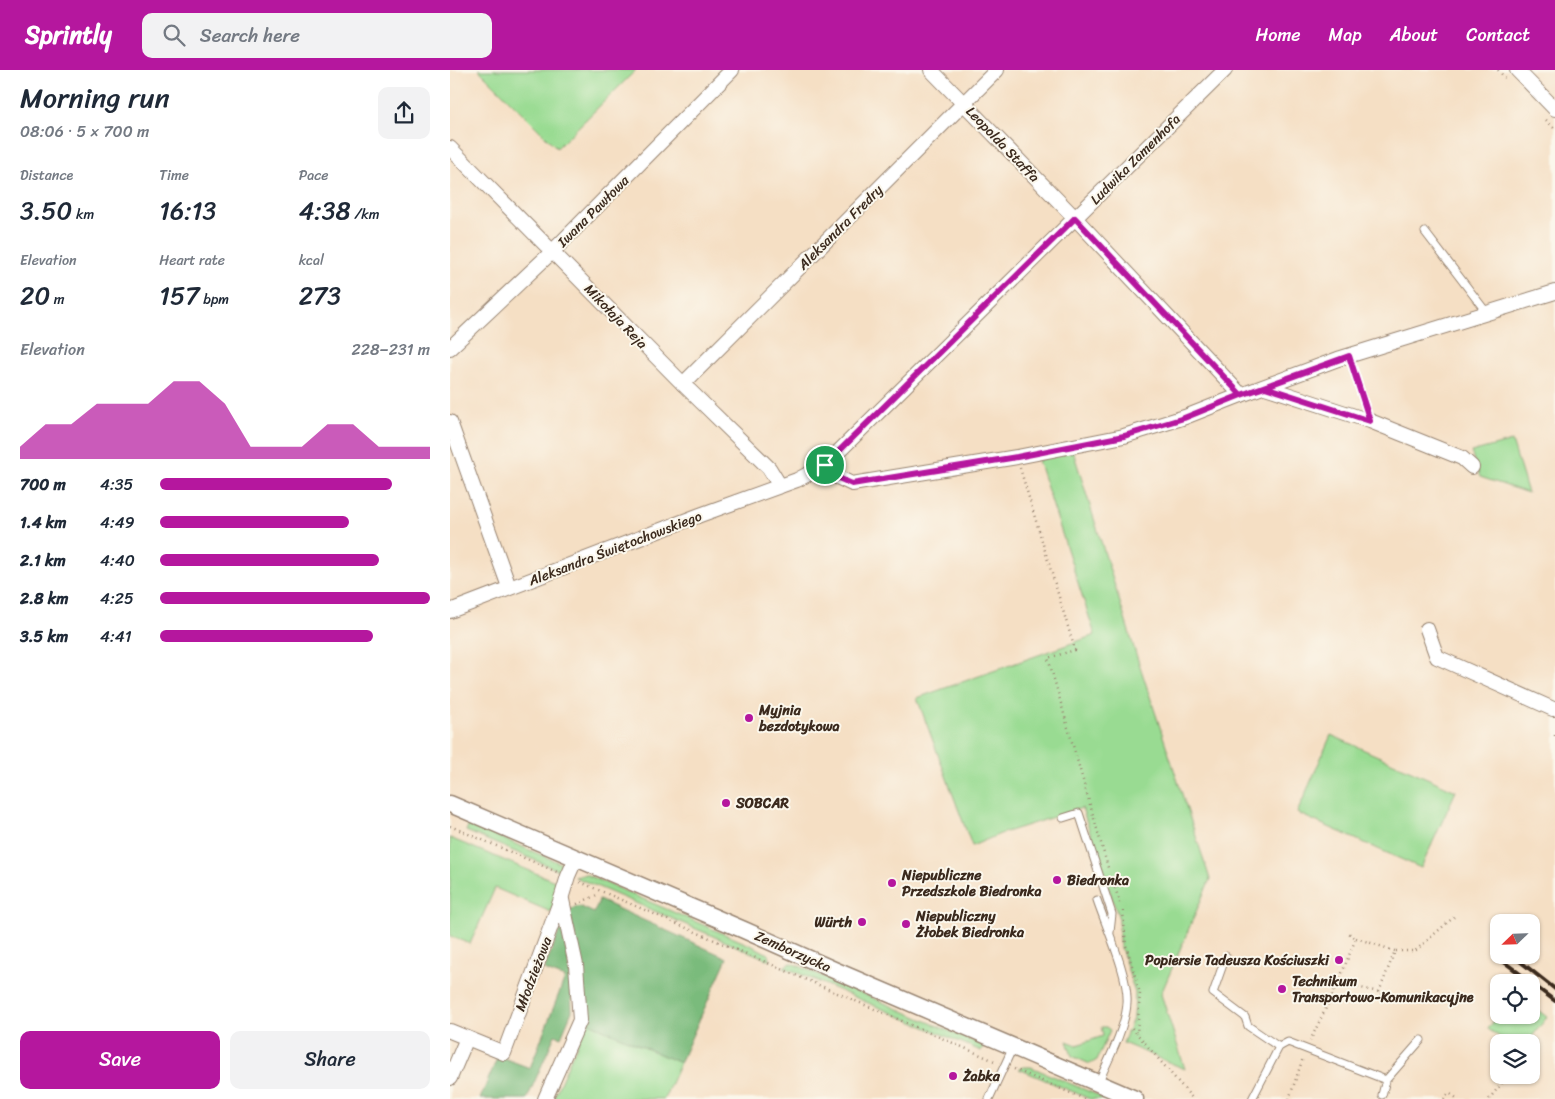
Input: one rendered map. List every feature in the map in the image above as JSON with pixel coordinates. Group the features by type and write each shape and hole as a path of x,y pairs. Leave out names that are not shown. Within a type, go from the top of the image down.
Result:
{"street":[{"name":"Iwana Pawłowa","path":"450,348 553,251 732,70"},
{"name":"Leopolda Staffa","path":"931,70 1075,218 1241,395"},
{"name":"Aleksandra Fredry","path":"682,384 997,70"},
{"name":"Ludwika Zamenhofa","path":"780,486 797,480 825,465 1225,70"},
{"path":"1517,70 1555,109"},
{"name":"Mikołaja Reja","path":"450,148 682,384 769,468 780,486"},
{"path":"825,465 834,476 852,484 1017,457 1124,436 1184,418 1349,356 1555,292"},
{"path":"1265,387 1370,421 1462,458 1472,467"},
{"path":"450,422 510,587"},
{"name":"Aleksandra Świętochowskiego","path":"450,611 780,486"},
{"path":"1427,630 1437,657 1554,711"},
{"name":"Zemborzycka","path":"450,804 1135,1099"},
{"name":"Młodzieżowa","path":"450,1030 504,1052 562,904 568,876 576,858"},
{"path":"545,1099 580,1020 576,964 562,904"},
{"path":"450,1078 467,1038"}],"lane":[{"path":"1425,232 1487,313"},
{"path":"1063,818 1079,813 1112,914 1109,935"},
{"path":"1097,900 1124,978 1127,1002 1124,1019 1098,1083"},
{"path":"1226,956 1213,993 1245,1017 1248,1026 1279,1047"},
{"path":"1382,1095 1386,1080 1421,1040"},
{"path":"1252,1099 1279,1047 1288,1042 1386,1080"},
{"path":"989,1099 1013,1046"}],"path":[{"path":"1349,356 1370,421"},
{"path":"1017,457 1075,650 1048,658 1112,879"},
{"path":"450,826 1085,1099"},
{"path":"1114,885 1124,917 1126,945 1140,993 1137,1034"},
{"path":"562,904 599,894"},
{"path":"1346,932 1356,938 1395,951 1414,951 1454,917"},
{"path":"1356,938 1338,984 1379,992 1390,1002"},
{"path":"1379,992 1395,951"},
{"path":"1124,1019 1193,1099"},
{"path":"1489,1099 1501,1084"},
{"path":"1444,1099 1449,1092 1458,1099"}],"green space":[{"path":"479,70 636,70 557,148"},
{"path":"1512,441 1528,493 1480,477 1471,452"},
{"path":"1073,451 1135,651 1210,879 1161,994 1185,1069 1123,1043 1134,1016 1135,993 1119,941 1119,919 1082,808 1000,834 972,846 917,698 1095,635 1038,460"},
{"path":"1331,735 1456,791 1421,868 1297,813"},
{"path":"469,824 562,864 565,868 565,873 466,831"},
{"path":"450,838 562,884 551,912 495,888 470,944 450,936"},
{"path":"585,874 757,948 768,954 771,961 575,877"},
{"path":"599,900 727,958 680,1063 587,1022 582,965 569,910 579,906 594,913"},
{"path":"561,927 570,969 572,1011 561,1037 555,1035 527,1099 480,1099 498,1056 530,1068 565,978 544,970"},
{"path":"792,963 984,1046 981,1051 784,967"},
{"path":"1540,1012 1547,1017 1534,1034 1495,1034 1488,1029 1492,1024 1540,1024"},
{"path":"587,1022 680,1063 664,1099 553,1099"},
{"path":"1101,1027 1106,1027 1110,1030 1097,1060 1090,1064 1072,1056 1067,1041 1077,1045 1103,1036"},
{"path":"1031,1067 1107,1099 1090,1099 1019,1069"}],"railway":[{"path":"1507,964 1520,974"},
{"path":"1523,964 1555,989"},
{"path":"1540,990 1555,1001"}],"place":[{"name":"Myjnia bezdotykowa","path":"749,718"},
{"name":"SOBCAR","path":"726,803"},
{"name":"Biedronka","path":"1057,880"},
{"name":"Niepubliczne Przedszkole Biedronka","path":"892,883"},
{"name":"Würth","path":"862,922"},
{"name":"Niepubliczny Żłobek Biedronka","path":"906,924"},
{"name":"Popiersie Tadeusza Kościuszki","path":"1339,960"},
{"name":"Technikum Transportowo-Komunikacyjne","path":"1282,989"},
{"name":"Żabka","path":"953,1076"}],"route":[{"path":"825,465 834,476 852,484 1107,440 1184,418 1241,395 1349,356 1370,421 1265,387 1241,395 1075,218 825,465"}]}
